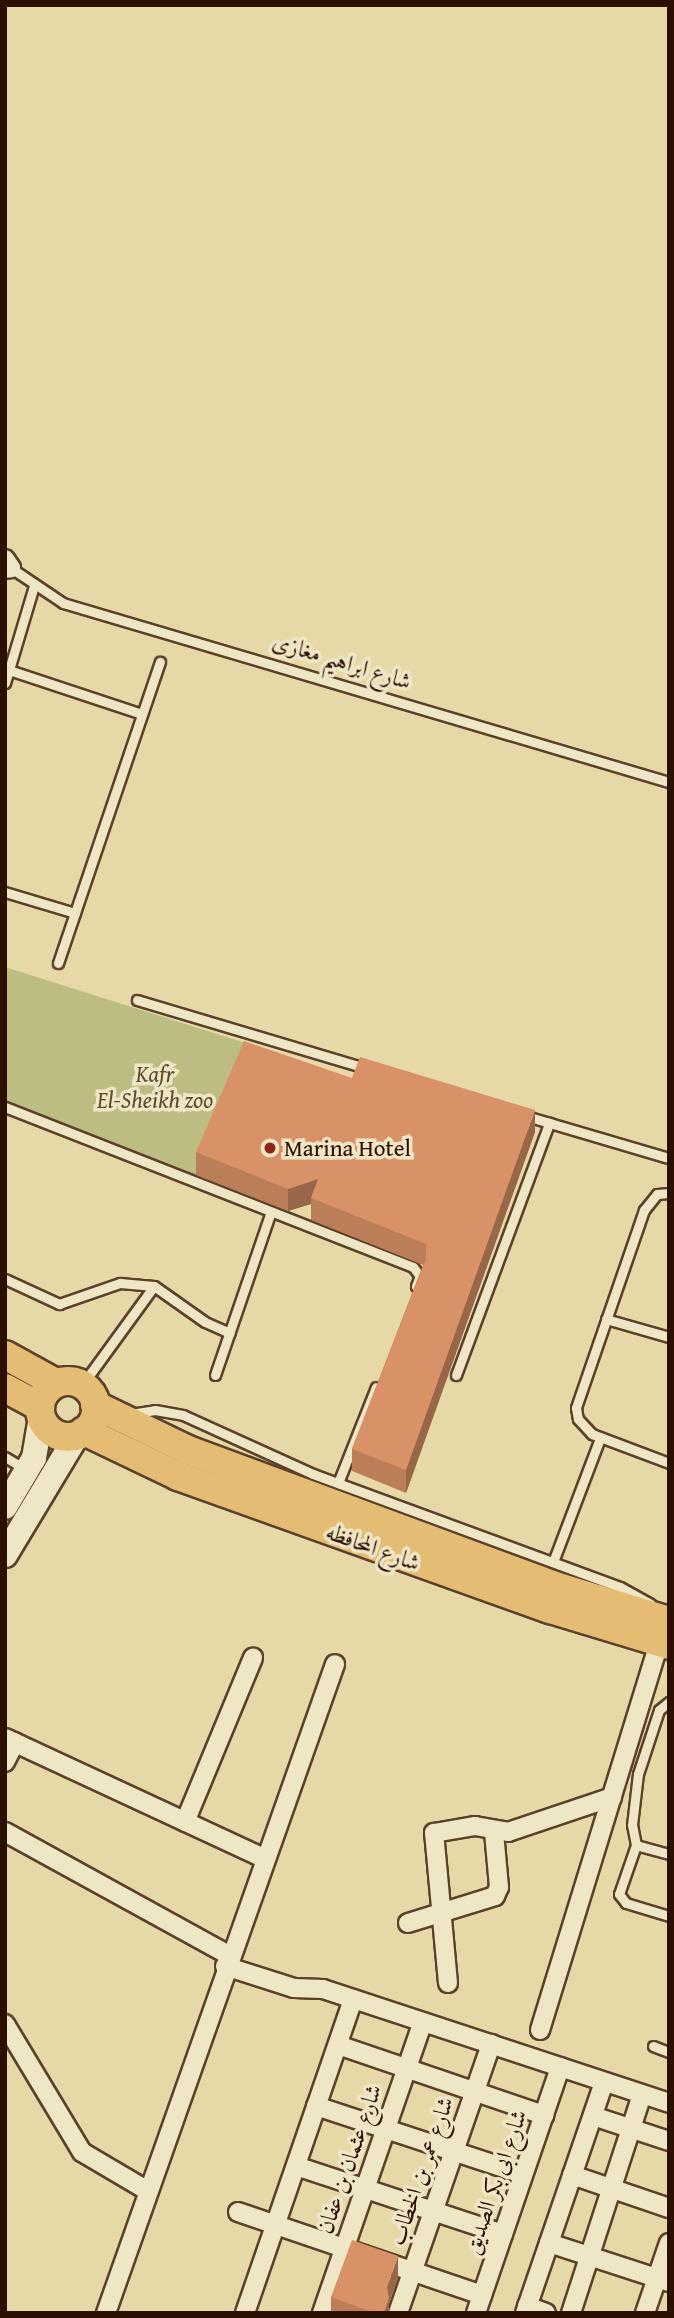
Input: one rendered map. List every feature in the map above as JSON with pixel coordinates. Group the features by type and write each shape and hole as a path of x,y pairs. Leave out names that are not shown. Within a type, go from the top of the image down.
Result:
{"main road":[{"name":"شارع المحافظه","path":"5,1355 188,1450 328,1486 480,1547 666,1632"},
{"path":"5,1388 40,1412"},
{"path":"5,1507 39,1445 40,1412 45,1393 88,1398 95,1415 80,1433 8,1546"},
{"name":"شارع المحافظه","path":"40,1412 59,1436 80,1433 203,1485 537,1605 666,1632"}],"street":[{"path":"540,2030 611,1797 666,1632"},
{"path":"185,1822 253,1658"},
{"path":"106,2313 227,1961 335,1664"},
{"path":"5,1762 10,1740 264,1858"},
{"path":"448,1983 432,1835 475,1826 494,1832 515,1830 611,1797"},
{"path":"5,1832 227,1961 294,1988 317,1987 669,2103"},
{"path":"408,1923 498,1892 494,1832"},
{"path":"246,2313 353,1999"},
{"name":"شارع عثمان بن عفان","path":"322,2313 423,2022"},
{"path":"5,2024 82,2152 148,2191"},
{"path":"338,2045 544,2115"},
{"name":"شارع عمر بن الخطاب","path":"398,2313 491,2045"},
{"name":"شارع ابى بكر الصديق","path":"476,2313 560,2067"},
{"path":"546,2313 526,2310 604,2082"},
{"path":"571,2313 642,2094"},
{"path":"316,2106 523,2174"},
{"path":"593,2116 669,2141"},
{"path":"296,2166 503,2234"},
{"path":"572,2175 669,2208"},
{"path":"238,2212 482,2295"},
{"path":"645,2313 663,2280 669,2243"},
{"path":"549,2244 663,2280"}],"lane":[{"name":"شارع ابراهيم مغازى","path":"7,565 34,586 63,603 669,782"},
{"path":"5,683 34,586"},
{"path":"58,963 160,662"},
{"path":"9,670 142,714"},
{"path":"5,892 75,913"},
{"path":"137,1000 377,1071"},
{"path":"5,1107 270,1214 416,1269 419,1276 414,1292"},
{"path":"510,1111 669,1158"},
{"path":"456,1376 549,1122"},
{"path":"669,1193 648,1200 576,1408 583,1427 600,1438 669,1463"},
{"path":"215,1376 270,1214"},
{"path":"5,1279 59,1304 120,1283 153,1286 205,1322 230,1333"},
{"path":"88,1398 153,1286"},
{"path":"606,1319 669,1337"},
{"path":"328,1486 378,1381"},
{"path":"553,1562 600,1438"},
{"path":"5,1457 27,1470"},
{"path":"480,1547 553,1562 635,1593 666,1632"},
{"path":"669,1702 659,1710 637,1777 632,1825 636,1846 620,1898 669,1916"},
{"path":"636,1846 669,1854"},
{"path":"653,2046 669,2052"}],"green space":[{"name":"Kafr El-Sheikh zoo","path":"5,967 252,1045 194,1179 5,1103"}],"building":[{"path":"244,1041 352,1078 360,1057 535,1110 406,1470 352,1449 426,1259 426,1244 311,1198 318,1179 288,1189 196,1152"},
{"path":"352,2240 398,2256 387,2287 389,2298 384,2313 375,2313 331,2297"}],"place":[{"name":"Marina Hotel","path":"270,1148"}]}
